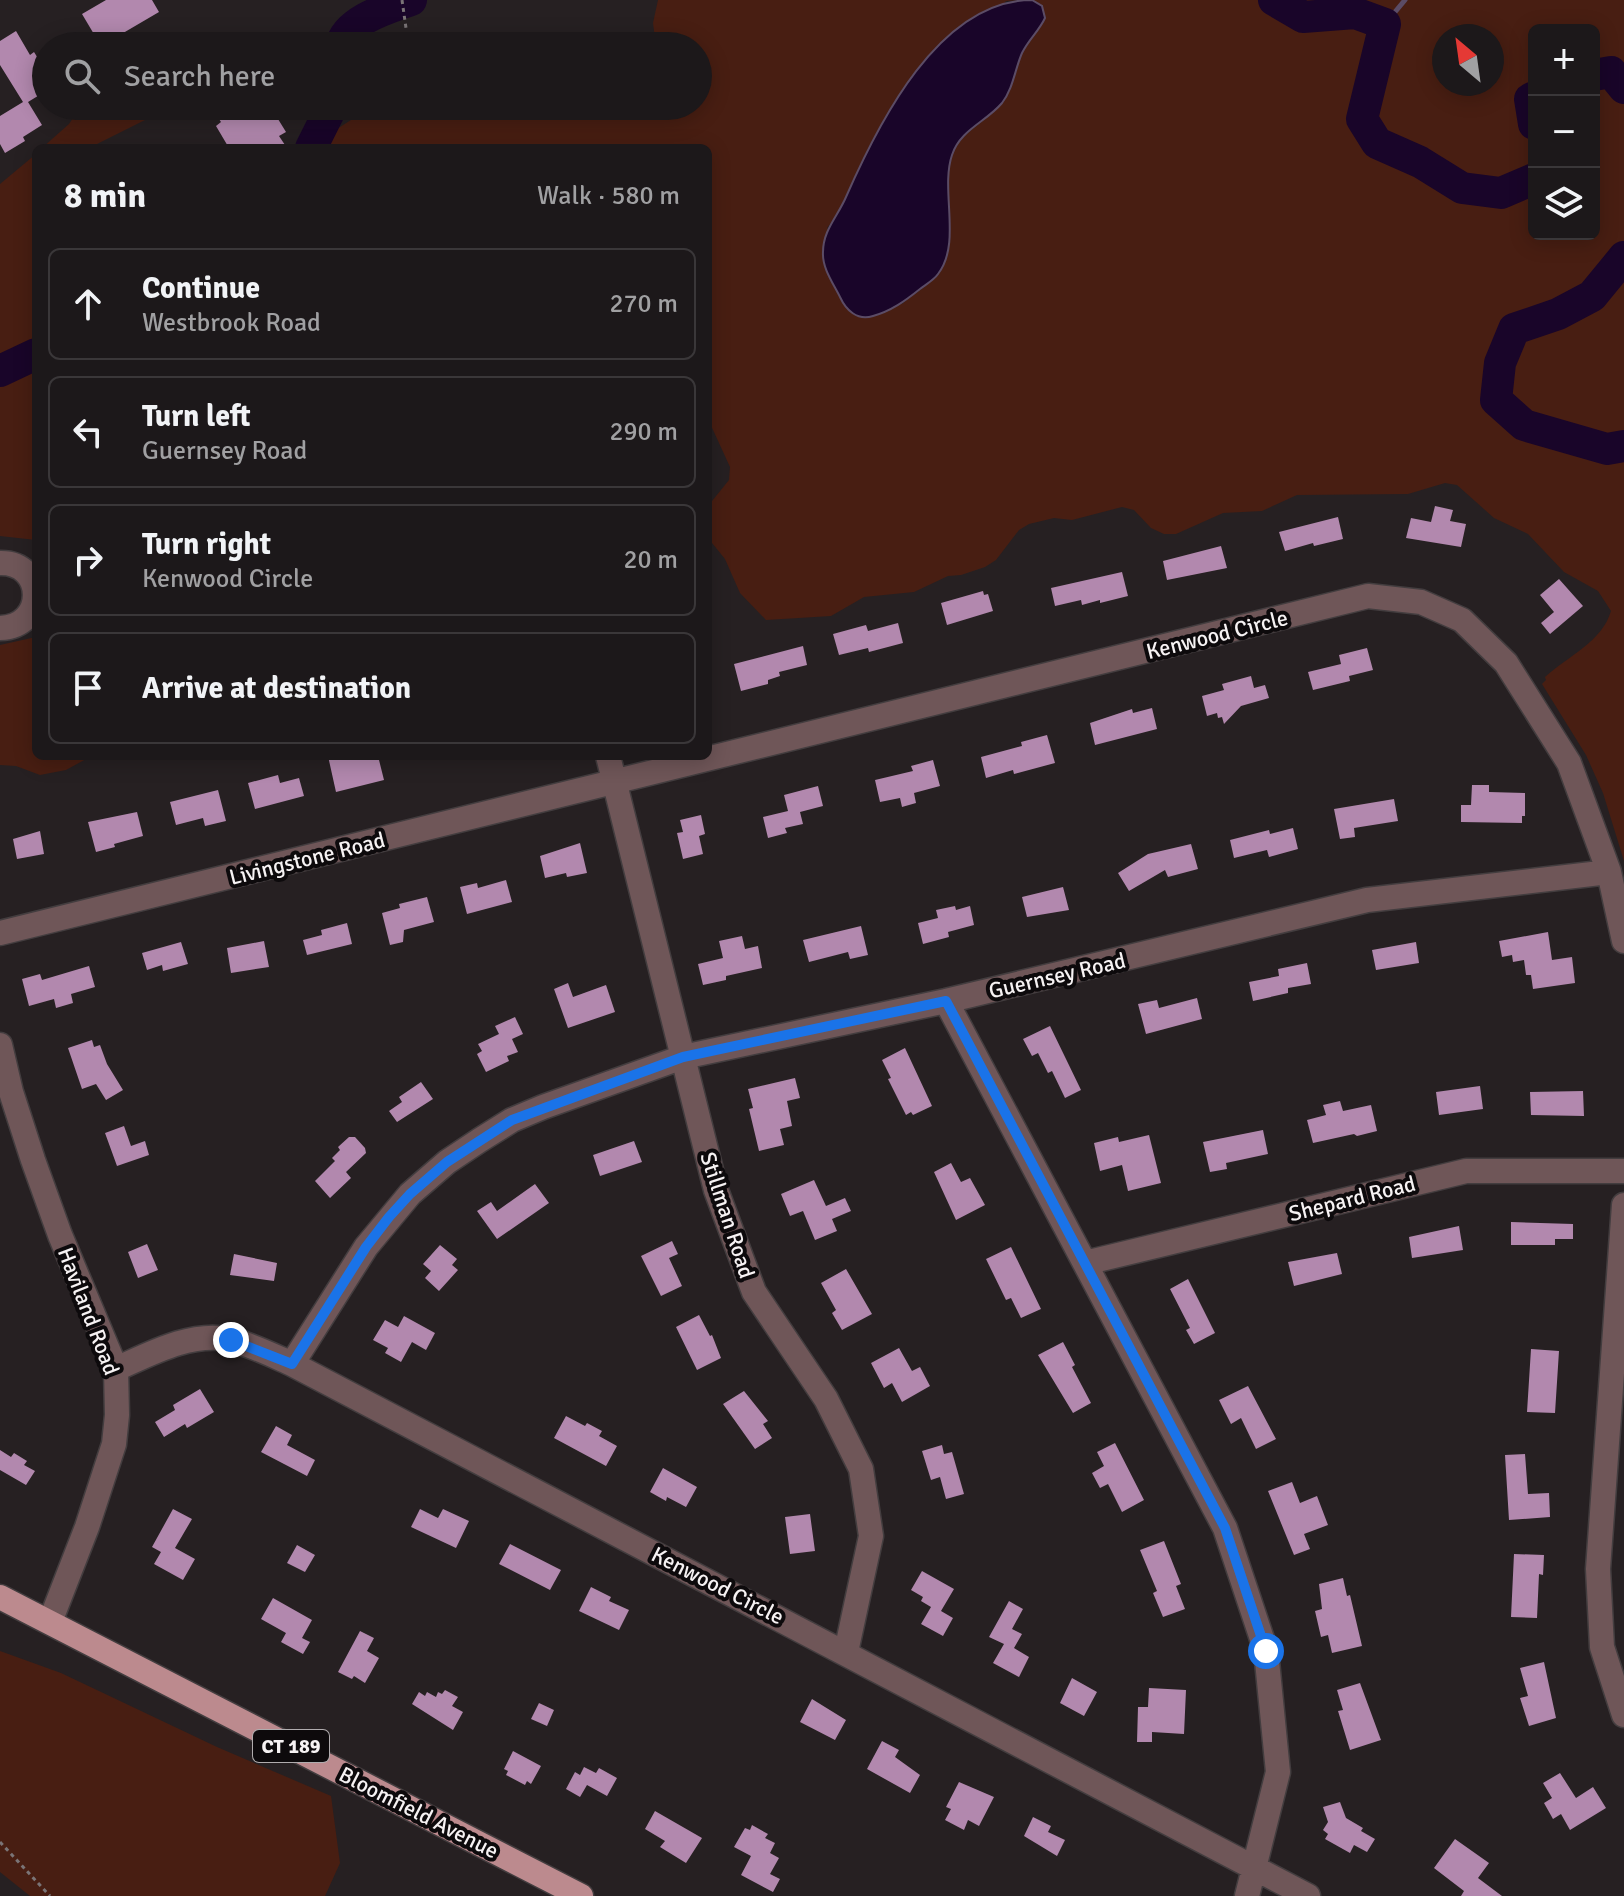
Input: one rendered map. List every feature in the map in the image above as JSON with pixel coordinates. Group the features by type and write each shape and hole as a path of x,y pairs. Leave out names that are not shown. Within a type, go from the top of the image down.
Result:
{"main road":[{"name":"Bloomfield Avenue","path":"0,1597 581,1896"}],"street":[{"path":"0,563 18,566 32,581"},
{"name":"Kenwood Circle","path":"712,759 1368,596 1421,602 1462,620 1506,663 1569,763 1609,872 1624,941"},
{"path":"0,628 23,621 32,608"},
{"name":"Stillman Road","path":"609,760 716,1190 754,1292 826,1399 861,1469 871,1536 846,1652"},
{"name":"Kenwood Circle","path":"615,783 708,760"},
{"name":"Livingstone Road","path":"0,933 615,783"},
{"name":"Guernsey Road","path":"292,1364 366,1247 389,1217 447,1162 512,1120 683,1057 946,1001 1367,900 1609,872"},
{"path":"946,1001 1225,1528 1266,1651 1278,1772 1247,1896"},
{"name":"Haviland Road","path":"0,1045 33,1160 60,1235 116,1369 114,1444 87,1527 50,1622"},
{"name":"Shepard Road","path":"1085,1263 1466,1171 1624,1171"},
{"path":"1624,1205 1598,1569 1602,1647 1624,1715"},
{"name":"Kenwood Circle","path":"116,1369 181,1343 216,1338 246,1344 292,1364 1308,1896"}],"path":[{"path":"402,0 406,28"},
{"path":"0,1842 50,1896"}],"shaded area":[{"path":"658,0 1025,0 1006,1 827,228 902,304 936,276 946,258 949,243 949,165 959,142 1002,102 1028,42 1040,28 1042,6 1032,0 1624,0 1624,861 1603,793 1586,755 1542,684 1545,677 1592,640 1607,622 1611,611 1598,591 1564,572 1528,534 1494,518 1457,485 1445,483 1408,494 1297,495 1262,511 1223,513 1176,534 1164,534 1151,528 1134,510 1122,507 1072,520 1054,518 1029,524 1019,530 996,560 985,567 948,576 914,592 864,597 831,616 766,620 740,593 725,559 712,543 712,501 729,480 730,467 712,428 712,144 313,144 351,120 712,120 712,32 654,32"},
{"path":"1032,0 1042,6 1045,18 1022,53 1006,97 996,110 961,139 952,155 948,184 949,247 938,274 909,298 886,311 867,317 853,313 842,302 826,270 824,244 875,135 916,71 941,43 968,21 999,5"},
{"path":"72,120 145,120 97,144 46,144"},
{"path":"32,157 32,540 0,536 0,184"},
{"path":"32,638 32,760 84,760 66,770 40,775 16,766 0,765 0,645"},
{"path":"0,1651 61,1673 217,1747 331,1796 340,1863 325,1896 30,1896 0,1872"}],"building":[{"path":"106,0 152,0 159,12 125,32 93,32 82,14"},
{"path":"16,31 30,55 32,54 32,100 28,102 32,109 32,120 39,120 42,125 23,137 25,141 5,153 0,144 0,116 23,102 0,65 0,41"},
{"path":"220,120 279,120 286,132 279,136 284,144 227,144 216,126"},
{"path":"1435,506 1453,510 1450,521 1466,524 1461,547 1406,538 1411,518 1431,522"},
{"path":"1338,517 1343,539 1285,551 1279,532"},
{"path":"1221,546 1227,568 1167,580 1163,561"},
{"path":"1122,572 1128,596 1100,603 1100,600 1082,605 1081,600 1055,606 1051,588"},
{"path":"1559,579 1583,606 1550,634 1541,623 1554,612 1540,595"},
{"path":"983,591 984,595 988,594 993,611 947,625 941,603"},
{"path":"898,623 903,643 869,652 868,648 839,655 833,634 866,625 868,631"},
{"path":"803,646 807,665 779,672 780,676 768,680 768,684 741,691 734,664"},
{"path":"1367,648 1373,670 1349,676 1350,681 1313,690 1308,672 1341,664 1339,655"},
{"path":"1251,676 1254,688 1265,685 1269,698 1241,706 1224,724 1217,713 1207,716 1202,696 1224,690 1222,684"},
{"path":"1152,708 1157,729 1095,745 1090,723 1132,709 1133,713"},
{"path":"1047,735 1055,763 986,778 981,757 1022,746 1021,742"},
{"path":"329,760 379,760 384,780 336,792"},
{"path":"933,760 940,786 914,793 916,803 902,807 900,798 880,802 875,780 913,771 911,766"},
{"path":"278,775 280,783 299,778 304,796 255,809 248,783"},
{"path":"1472,785 1489,785 1489,792 1525,793 1522,823 1461,822 1461,805 1471,805"},
{"path":"818,786 823,806 800,812 803,824 785,828 787,833 768,838 763,817 788,811 784,795"},
{"path":"218,790 226,821 205,826 203,818 176,825 170,802"},
{"path":"1394,799 1398,821 1354,828 1355,837 1340,839 1334,809"},
{"path":"137,812 143,836 96,852 88,822"},
{"path":"701,815 705,834 699,836 703,854 683,859 677,833 683,832 680,820"},
{"path":"1293,828 1298,849 1269,857 1267,850 1234,858 1230,840 1269,830 1270,834"},
{"path":"40,831 44,854 17,859 13,839"},
{"path":"580,843 587,873 567,877 566,873 545,878 540,856"},
{"path":"1191,844 1198,869 1168,877 1165,870 1129,891 1118,873 1148,854"},
{"path":"506,880 512,902 467,914 460,887 477,883 478,888"},
{"path":"1063,887 1069,910 1027,917 1022,897"},
{"path":"427,897 434,922 404,930 403,942 390,945 382,913 400,908 399,904"},
{"path":"955,906 956,910 970,906 974,925 948,932 949,937 923,944 918,923 938,918 936,910"},
{"path":"347,923 352,944 307,955 303,940 322,935 321,930"},
{"path":"861,926 868,955 850,959 848,952 809,962 803,940"},
{"path":"1548,932 1552,960 1572,957 1575,983 1533,989 1531,975 1526,975 1524,960 1513,962 1512,955 1502,957 1499,941"},
{"path":"742,936 745,949 758,946 762,968 703,985 698,964 723,958 719,941"},
{"path":"264,941 269,967 231,973 227,948"},
{"path":"181,942 188,964 163,971 162,965 147,970 142,953"},
{"path":"1416,942 1419,963 1376,970 1372,950"},
{"path":"1307,963 1311,984 1288,988 1288,993 1253,1001 1249,982 1279,976 1278,969"},
{"path":"89,966 95,987 71,994 73,1003 56,1008 54,999 29,1006 22,979 40,974 42,980"},
{"path":"568,983 573,997 606,985 615,1012 568,1028 554,989"},
{"path":"1197,998 1202,1019 1146,1034 1138,1004 1157,1000 1159,1008"},
{"path":"515,1017 523,1034 512,1039 518,1052 507,1056 509,1061 486,1072 477,1054 482,1051 478,1044 499,1034 495,1026"},
{"path":"1050,1026 1081,1090 1065,1098 1052,1071 1048,1073 1038,1053 1032,1056 1023,1039"},
{"path":"92,1040 94,1047 100,1045 107,1064 123,1090 106,1100 96,1084 82,1089 68,1048"},
{"path":"905,1048 932,1106 913,1115 911,1112 906,1115 882,1060"},
{"path":"795,1078 800,1098 787,1101 792,1126 780,1129 784,1145 759,1151 749,1109 753,1108 748,1089"},
{"path":"421,1082 433,1099 397,1122 389,1111 402,1102 399,1097"},
{"path":"1480,1086 1483,1109 1439,1115 1436,1092"},
{"path":"1583,1091 1584,1116 1531,1115 1530,1092"},
{"path":"1340,1101 1343,1111 1371,1105 1377,1131 1313,1143 1307,1120 1326,1115 1323,1105"},
{"path":"124,1126 131,1146 145,1141 149,1155 117,1166 105,1133"},
{"path":"1263,1130 1268,1154 1226,1163 1227,1169 1210,1172 1203,1142"},
{"path":"1149,1135 1161,1183 1128,1191 1122,1165 1100,1171 1094,1143 1118,1137 1119,1142"},
{"path":"349,1137 355,1137 366,1153 346,1172 351,1178 330,1198 315,1181 335,1161 332,1158 340,1150 338,1147"},
{"path":"634,1141 642,1162 600,1176 593,1155"},
{"path":"951,1163 961,1182 970,1178 985,1205 956,1220 934,1172"},
{"path":"814,1180 826,1206 845,1198 851,1211 832,1219 837,1231 815,1240 803,1211 790,1216 781,1194"},
{"path":"535,1184 549,1203 497,1239 477,1211 491,1202 497,1211"},
{"path":"1511,1222 1573,1224 1573,1239 1555,1239 1555,1245 1511,1245"},
{"path":"1459,1226 1463,1250 1412,1258 1409,1237"},
{"path":"672,1241 678,1254 669,1258 682,1286 661,1296 641,1256"},
{"path":"147,1244 158,1270 138,1278 128,1252"},
{"path":"440,1245 457,1259 452,1265 458,1270 439,1291 425,1278 431,1271 423,1264"},
{"path":"1011,1247 1041,1309 1021,1318 1011,1298 1006,1300 986,1259"},
{"path":"1337,1253 1342,1274 1294,1286 1288,1262"},
{"path":"234,1254 277,1263 274,1281 230,1275"},
{"path":"846,1269 872,1314 842,1330 832,1313 836,1310 821,1283"},
{"path":"1188,1279 1215,1333 1194,1344 1186,1330 1190,1328 1170,1289"},
{"path":"699,1315 712,1335 721,1358 697,1370 676,1327"},
{"path":"404,1316 435,1333 426,1350 412,1342 401,1362 385,1353 388,1348 373,1340 385,1320 398,1327"},
{"path":"1063,1342 1091,1403 1073,1413 1038,1355"},
{"path":"899,1348 912,1371 920,1367 930,1386 902,1402 892,1383 884,1388 871,1363"},
{"path":"1531,1349 1559,1351 1555,1413 1527,1412"},
{"path":"1248,1386 1276,1439 1256,1449 1241,1418 1231,1424 1219,1400"},
{"path":"200,1389 214,1412 164,1437 155,1422 175,1410 173,1405"},
{"path":"744,1391 768,1421 763,1424 772,1438 755,1449 723,1404"},
{"path":"566,1416 602,1431 599,1436 617,1446 606,1466 554,1438"},
{"path":"276,1426 292,1435 287,1445 315,1460 307,1476 261,1452"},
{"path":"1115,1443 1144,1500 1122,1512 1108,1484 1100,1488 1092,1473 1104,1466 1097,1452"},
{"path":"942,1445 944,1454 952,1452 964,1494 946,1499 940,1477 931,1480 922,1451"},
{"path":"0,1450 11,1457 14,1453 27,1461 24,1465 35,1471 26,1485 0,1470"},
{"path":"1525,1454 1528,1494 1549,1493 1550,1517 1509,1520 1505,1455"},
{"path":"663,1468 697,1487 686,1507 650,1492"},
{"path":"1292,1482 1300,1503 1317,1496 1328,1525 1304,1534 1310,1549 1294,1555 1268,1491"},
{"path":"173,1509 192,1519 175,1548 195,1559 183,1580 154,1564 161,1552 152,1547"},
{"path":"420,1509 438,1518 443,1509 469,1521 456,1548 411,1527"},
{"path":"810,1514 815,1551 790,1554 785,1517"},
{"path":"1164,1541 1181,1584 1176,1586 1185,1609 1163,1617 1153,1593 1157,1591 1140,1550"},
{"path":"510,1544 561,1570 550,1590 499,1564"},
{"path":"297,1545 315,1555 305,1572 287,1563"},
{"path":"1514,1554 1544,1555 1543,1575 1539,1574 1537,1618 1511,1617"},
{"path":"922,1571 954,1589 941,1611 953,1618 943,1636 921,1624 931,1607 921,1601 923,1597 911,1590"},
{"path":"1343,1578 1362,1646 1332,1653 1328,1635 1321,1637 1315,1611 1322,1609 1319,1584"},
{"path":"591,1587 611,1597 609,1601 629,1610 619,1630 579,1611"},
{"path":"273,1598 312,1620 302,1638 310,1642 303,1654 281,1642 286,1633 261,1619"},
{"path":"1009,1601 1023,1609 1012,1629 1022,1634 1014,1648 1029,1657 1019,1677 993,1663 1004,1644 989,1637"},
{"path":"360,1631 374,1638 367,1651 379,1658 365,1683 338,1672"},
{"path":"1544,1662 1556,1718 1529,1726 1520,1698 1528,1696 1520,1668"},
{"path":"1072,1678 1097,1692 1084,1716 1060,1703"},
{"path":"1360,1683 1381,1740 1350,1750 1338,1711 1343,1710 1337,1690"},
{"path":"1149,1688 1186,1690 1184,1734 1152,1732 1152,1742 1137,1742 1138,1707 1148,1707"},
{"path":"445,1690 458,1697 452,1706 463,1712 453,1730 412,1704 419,1692 436,1697 438,1692 442,1694"},
{"path":"812,1699 846,1720 835,1740 800,1722"},
{"path":"539,1703 554,1710 547,1726 531,1719"},
{"path":"882,1741 899,1750 895,1757 920,1775 910,1793 867,1769"},
{"path":"513,1751 541,1766 531,1784 527,1781 525,1785 506,1775 508,1771 504,1769"},
{"path":"584,1767 596,1773 599,1768 617,1778 607,1796 587,1785 580,1797 566,1789 575,1772 580,1775"},
{"path":"1560,1773 1576,1798 1593,1787 1606,1808 1570,1830 1561,1814 1553,1819 1544,1803 1552,1798 1543,1783"},
{"path":"959,1782 994,1797 979,1826 968,1820 964,1830 945,1820 951,1809 946,1807"},
{"path":"1340,1802 1346,1818 1375,1839 1367,1852 1354,1845 1350,1853 1325,1839 1328,1834 1323,1830 1328,1822 1323,1807"},
{"path":"655,1811 702,1838 686,1863 660,1847 665,1841 645,1829"},
{"path":"1033,1817 1051,1826 1048,1832 1065,1840 1057,1856 1024,1836"},
{"path":"752,1825 768,1834 765,1838 775,1843 770,1853 779,1858 770,1874 780,1879 773,1892 741,1875 751,1856 734,1847 745,1828 750,1830"},
{"path":"1455,1839 1489,1863 1478,1878 1502,1896 1461,1896 1464,1891 1434,1868"}],"waterway":[{"path":"349,32 381,11 411,0"},
{"path":"1274,0 1303,17 1355,13 1385,24 1362,119 1377,143 1420,162 1462,188 1501,193 1528,182"},
{"path":"1385,24 1405,0"},
{"path":"1600,74 1611,72 1624,88"},
{"path":"313,144 325,120"},
{"path":"1624,257 1592,296 1558,314 1514,329 1500,363 1496,400 1524,425 1607,449 1624,446"},
{"path":"0,371 32,356"}],"route":[{"path":"231,1340 292,1364 366,1247 389,1217 447,1162 512,1120 683,1057 946,1001 1225,1528 1266,1651"}]}
